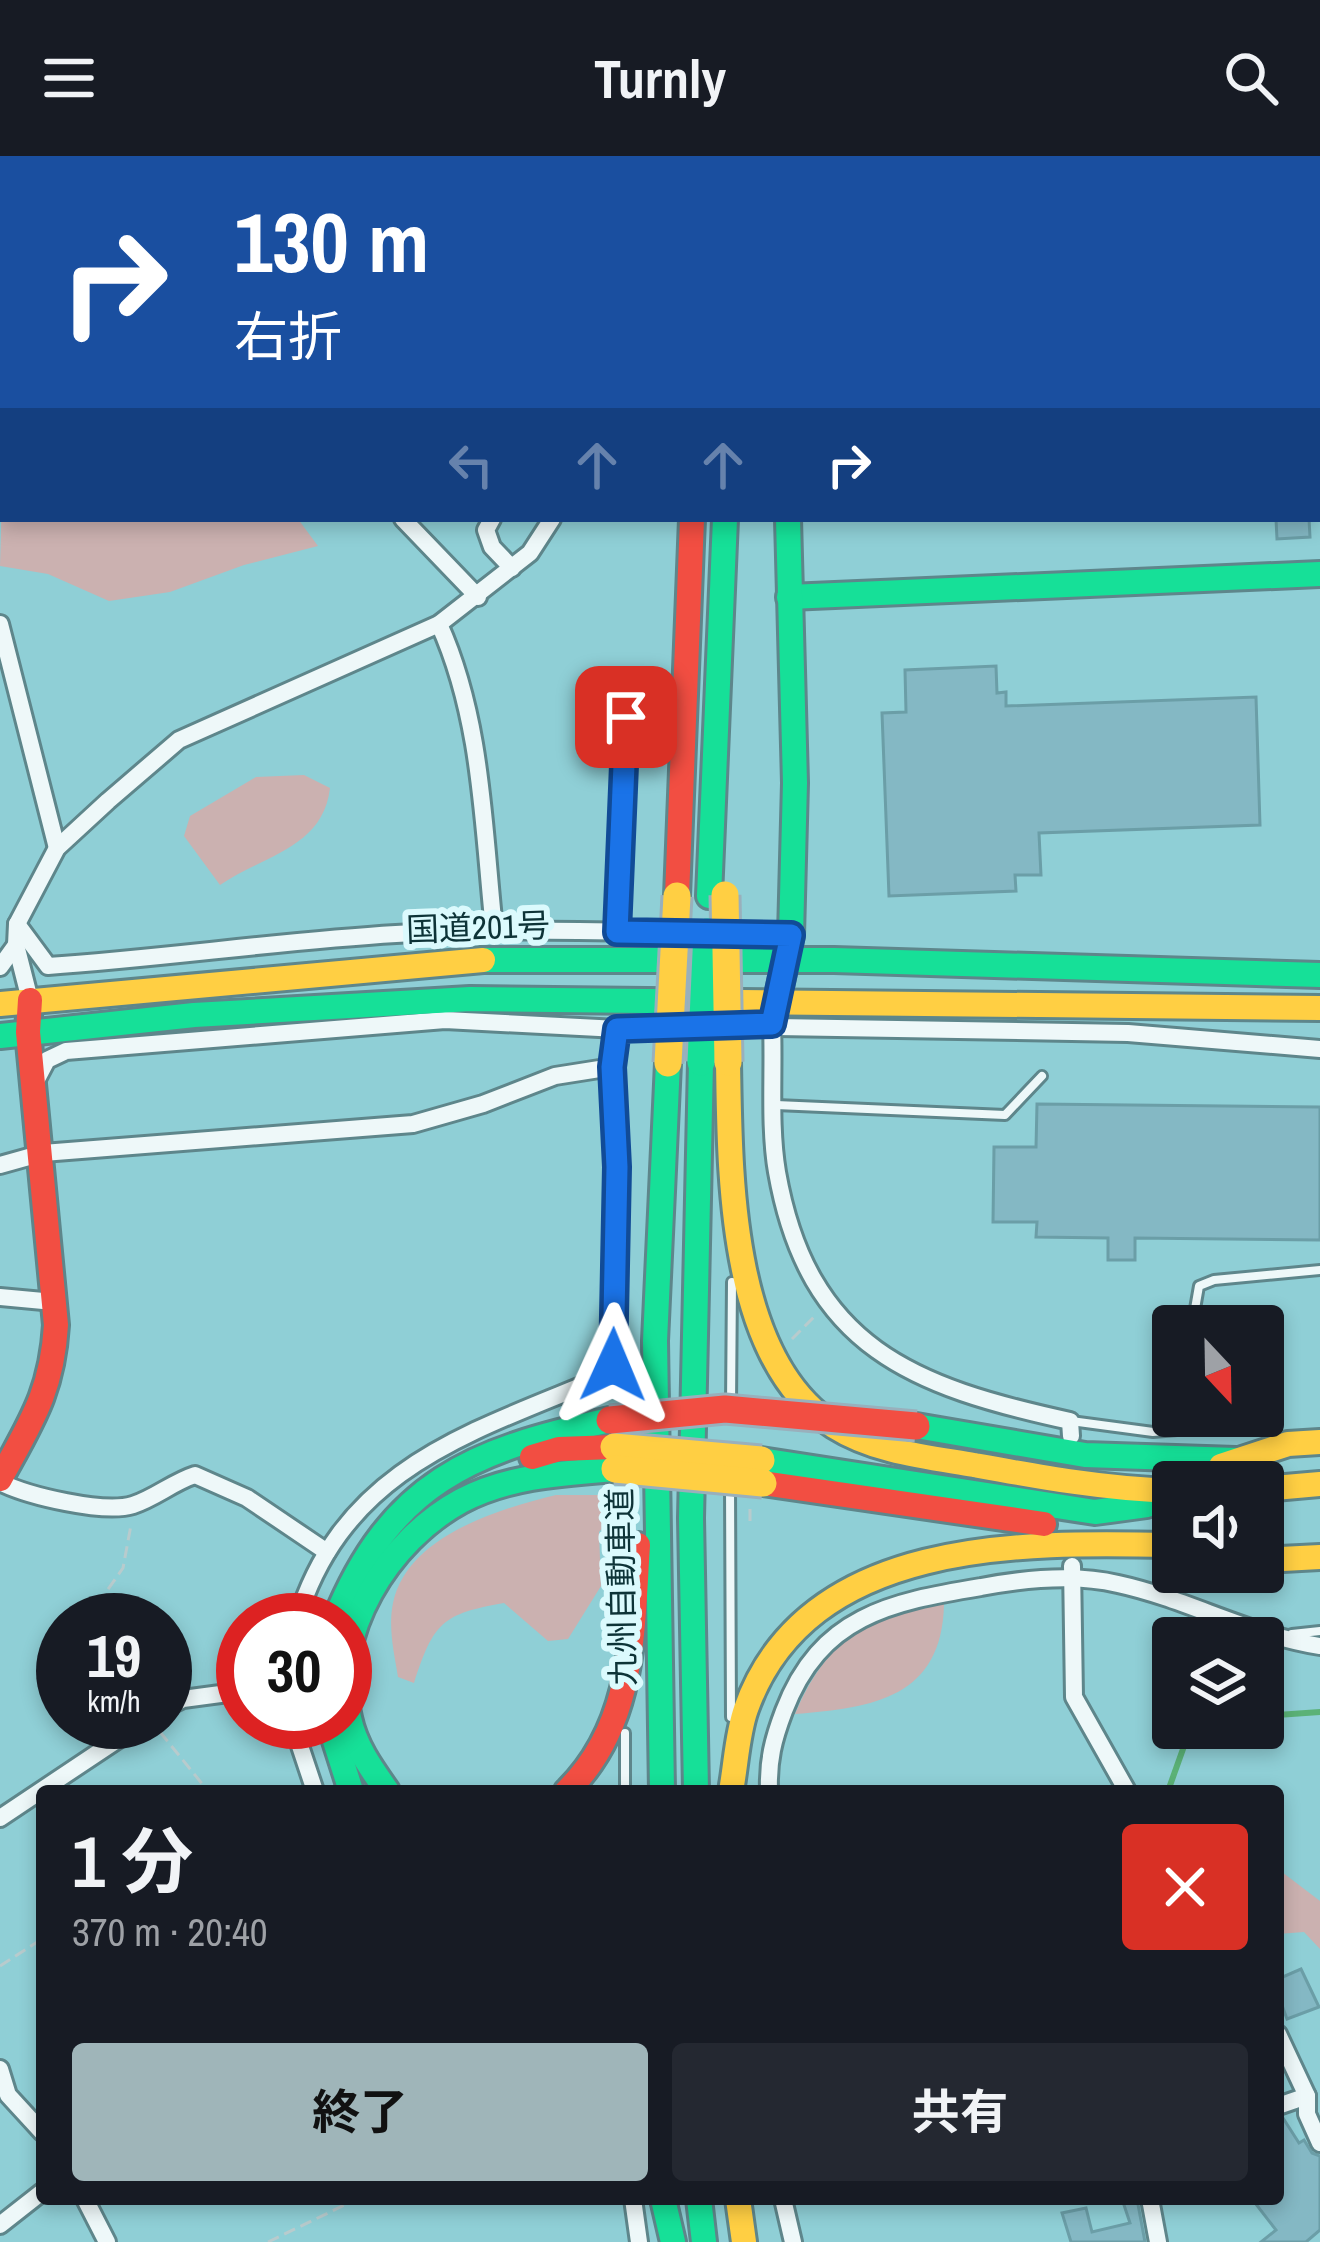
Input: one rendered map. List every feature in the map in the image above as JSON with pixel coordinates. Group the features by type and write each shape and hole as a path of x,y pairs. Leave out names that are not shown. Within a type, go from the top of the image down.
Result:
{"main road":[{"name":"九州自動車道","path":"662,1785 656,1341 692,522"},
{"name":"九州自動車道","path":"696,1785 692,1391 714,1062 724,522"},
{"path":"776,1012 787,948 795,783 788,522"},
{"path":"789,597 1320,574"},
{"name":"国道201号","path":"0,1004 467,960 787,948 1320,975"},
{"path":"14,1034 194,1015 470,999 776,1012 1320,1008"},
{"path":"0,1480 53,1372 54,1302 36,1082 14,1034 30,1000"},
{"path":"714,1062 733,1232 753,1310 802,1399 832,1425 864,1441 1117,1491 1152,1491"},
{"path":"572,1785 598,1754 625,1690 656,1341"},
{"path":"383,1785 355,1739 346,1686 356,1622 382,1570 430,1520 460,1502 613,1445 652,1412 746,1408 916,1426 1085,1455 1236,1460"},
{"path":"1117,1491 1184,1478 1288,1444 1320,1442"},
{"path":"347,1593 365,1551 405,1509 481,1470 559,1449 613,1445 1138,1544"},
{"path":"762,1472 1095,1512 1152,1504"},
{"path":"1284,1487 1320,1484"},
{"path":"731,1785 733,1757 756,1685 781,1647 810,1617 890,1568 1005,1545 1152,1544"},
{"path":"1284,1559 1320,1557"},
{"path":"337,1749 349,1785"},
{"path":"664,2205 673,2242"},
{"path":"699,2205 704,2242"},
{"path":"743,2205 746,2242"}],"street":[{"path":"406,522 478,597"},
{"path":"490,522 486,530 492,547 512,568"},
{"path":"30,1000 16,945 17,923 58,848 179,740 439,624 530,553 550,522"},
{"path":"0,624 58,848"},
{"path":"439,624 461,673 472,719 494,929"},
{"path":"617,932 626,717"},
{"path":"17,923 48,966 494,929 617,932 787,948"},
{"path":"0,967 16,945"},
{"path":"776,1012 776,1168 785,1205 818,1286 839,1318 866,1346 918,1377 1070,1429"},
{"path":"36,1082 47,1060 66,1051 445,1020 617,1029 776,1012 1320,1049"},
{"path":"308,1593 327,1552 351,1521 407,1466 455,1439 596,1380 613,1365 617,1167 612,1067 617,1029"},
{"path":"0,1165 43,1153 413,1124 555,1076 612,1067"},
{"path":"0,1298 54,1302"},
{"path":"0,1480 21,1493 107,1508 129,1507 195,1474 247,1498 327,1552"},
{"path":"769,1785 768,1755 792,1690 820,1647 856,1620 903,1600 1071,1573 1215,1617"},
{"path":"1071,1573 1074,1697 1124,1785"},
{"path":"1284,1639 1320,1646"},
{"path":"51,1785 106,1749"},
{"path":"301,1749 313,1785"},
{"path":"0,1818 36,1795"},
{"path":"1284,2047 1307,2096 1307,2114 1320,2143"},
{"path":"2,2081 36,2124"},
{"path":"1284,2104 1307,2096"},
{"path":"0,2225 36,2197"},
{"path":"88,2205 107,2242"},
{"path":"634,2205 639,2242"},
{"path":"784,2205 793,2242"},
{"path":"1151,2205 1159,2242"}],"lane":[{"path":"775,1105 1006,1114 1042,1076"},
{"path":"731,1430 733,1232"},
{"path":"1196,1305 1199,1286 1214,1280 1320,1270"},
{"path":"1070,1429 1152,1432"},
{"path":"730,1453 733,1757"},
{"path":"1284,1635 1320,1631"},
{"path":"625,1690 625,1785"}],"path":[{"path":"105,1593 123,1568 132,1532 129,1507"},
{"path":"171,1749 203,1785"},
{"path":"0,1966 36,1943"},
{"path":"268,2242 345,2205"}],"shaded area":[{"path":"1,522 300,522 318,546 244,565 170,592 109,601 48,574 0,566"},
{"path":"304,775 330,788 316,824 289,848 220,885 184,836 190,816 256,777"},
{"path":"556,1495 608,1495 618,1510 599,1532 601,1586 568,1639 548,1641 504,1603 483,1607 443,1624 428,1646 414,1683 398,1677 391,1631 393,1603 416,1560 458,1529"},
{"path":"944,1604 931,1660 917,1678 876,1701 795,1714 820,1668 852,1635 892,1615"},
{"path":"1284,1874 1320,1901 1320,1949 1304,1932 1284,1934"}],"building":[{"path":"1276,522 1309,522 1310,537 1277,539"},
{"path":"996,666 997,693 1006,692 1006,706 1256,697 1260,825 1039,833 1041,875 1015,875 1016,891 889,896 882,713 906,712 905,670"},
{"path":"1037,1104 1320,1107 1320,1240 1135,1238 1135,1260 1108,1260 1108,1238 1036,1237 1037,1222 993,1222 994,1147 1036,1147"},
{"path":"1301,1969 1319,2007 1287,2019 1284,1976"},
{"path":"1284,2120 1299,2143 1304,2140 1320,2156 1320,2230 1306,2242 1261,2242 1276,2230 1257,2205 1284,2205"},
{"path":"1124,2205 1138,2205 1145,2242 1071,2242 1062,2213 1086,2208 1092,2232 1130,2223"}],"waterway":[{"path":"1284,1715 1320,1712"},
{"path":"1170,1785 1183,1749"}],"traffic: fast":[{"path":"709,896 725,522"},
{"path":"772,1024 791,935 795,783 788,522"},
{"path":"789,597 1320,574"},
{"path":"701,1062 707,932"},
{"path":"483,960 834,960 1320,975"},
{"path":"0,1036 194,1015 470,999 740,1002"},
{"path":"696,1785 691,1518 701,1062"},
{"path":"662,1785 655,1341 668,1063"},
{"path":"348,1593 382,1535 410,1504 442,1480 517,1444 610,1420"},
{"path":"916,1426 1085,1455 1236,1460"},
{"path":"761,1460 1095,1512 1147,1505"},
{"path":"383,1785 355,1738 345,1686 357,1622 389,1564 435,1518 479,1493 536,1477 615,1469"},
{"path":"338,1749 349,1785"},
{"path":"664,2205 673,2242"},
{"path":"700,2205 704,2242"}],"traffic: slow":[{"path":"725,895 728,1062"},
{"path":"668,1063 677,896"},
{"path":"0,1004 483,960"},
{"path":"740,1002 1320,1008"},
{"path":"728,1062 730,1155 742,1260 754,1310 773,1356 799,1396 850,1435 902,1452 1073,1482 1152,1490"},
{"path":"1236,1461 1288,1444 1320,1442"},
{"path":"614,1447 761,1460"},
{"path":"615,1469 763,1483"},
{"path":"1284,1487 1320,1484"},
{"path":"732,1785 746,1709 776,1652 818,1610 869,1581 927,1561 1052,1545 1152,1545"},
{"path":"1284,1559 1320,1557"},
{"path":"739,2205 744,2242"}],"traffic: jam":[{"path":"677,896 692,522"},
{"path":"0,1479 45,1388 56,1325 28,1032 30,1000"},
{"path":"610,1420 725,1409 916,1426"},
{"path":"532,1457 559,1449 614,1447"},
{"path":"763,1483 1044,1524"},
{"path":"572,1785 606,1737 618,1707 631,1644 638,1545"}],"route":[{"path":"613,1365 617,1167 612,1067 617,1029 772,1024 791,935 617,932 626,717"}]}
